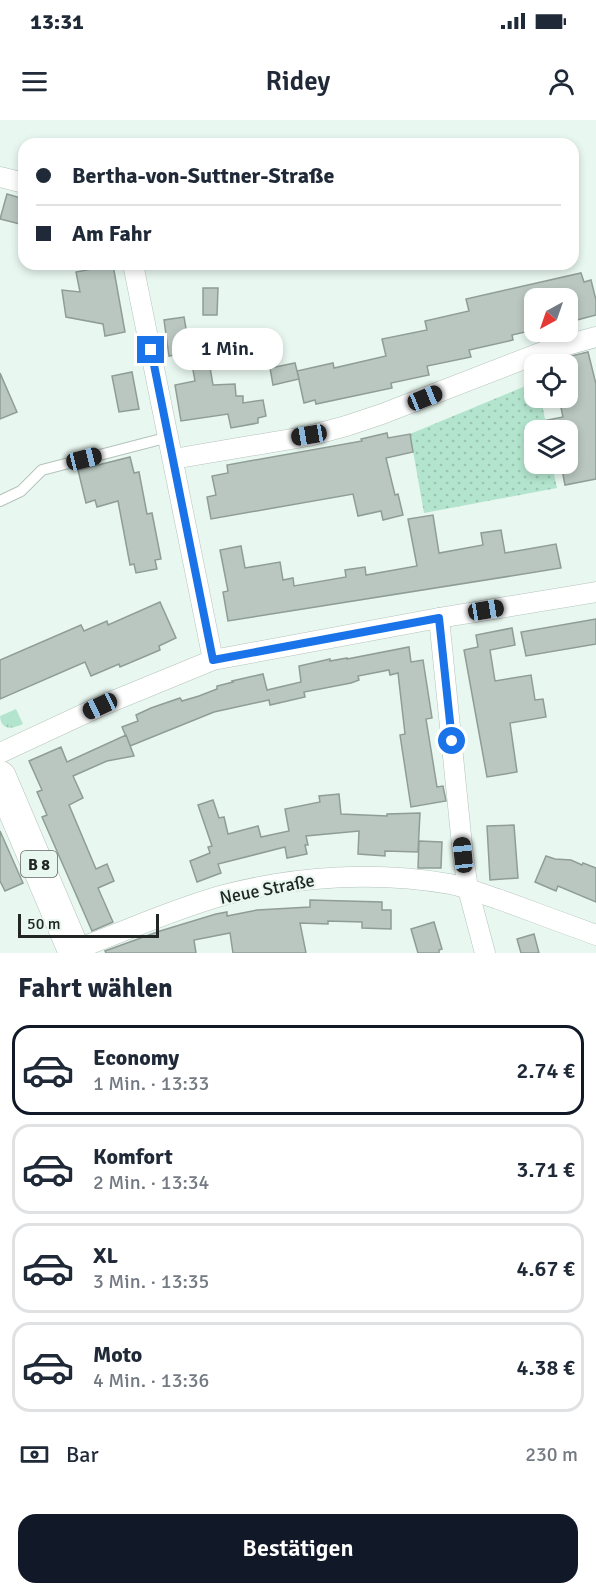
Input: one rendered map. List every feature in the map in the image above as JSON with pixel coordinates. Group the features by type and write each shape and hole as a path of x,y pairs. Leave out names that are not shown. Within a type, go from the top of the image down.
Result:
{"main road":[{"name":"B 8","path":"0,777 75,951"}],"street":[{"path":"0,177 18,182"},
{"path":"134,270 213,660"},
{"path":"173,459 309,435 346,426 545,351 596,337"},
{"path":"0,753 100,706 213,660 439,618 596,592"},
{"path":"439,618 468,889 485,953"},
{"name":"Neue Straße","path":"75,951 223,896 268,885 311,879 378,877 432,882 468,889 596,935"}],"lane":[{"path":"0,501 21,491 42,470 169,437"}],"green space":[{"path":"524,387 524,408 543,408 545,420 524,420 524,474 554,474 557,488 424,513 410,434"},
{"path":"16,709 23,724 8,728 2,724 0,716"}],"building":[{"path":"7,194 18,197 18,224 0,219"},
{"path":"114,270 125,332 105,336 103,324 66,317 62,290 80,292 76,272"},
{"path":"581,273 584,282 591,280 596,300 596,315 578,320 578,288 524,288 524,332 512,335 513,340 469,350 471,357 427,366 429,375 391,383 392,388 316,404 315,400 304,403 297,371 333,363 334,368 386,356 382,339 427,330 425,321 469,311 466,299"},
{"path":"203,288 218,288 217,315 203,315"},
{"path":"184,317 190,352 169,356 164,320"},
{"path":"588,352 596,384 596,479 565,485 563,474 578,474 578,420 548,420 563,417 561,408 578,408 578,354"},
{"path":"208,356 213,385 235,384 236,396 243,396 243,403 263,400 266,416 258,418 258,423 231,428 228,414 181,421 175,385 195,381 191,359"},
{"path":"295,363 299,379 273,385 270,368"},
{"path":"132,372 139,409 119,412 112,376"},
{"path":"0,373 17,412 0,419"},
{"path":"387,433 388,438 410,434 413,452 386,458 395,495 398,494 403,515 383,520 381,511 358,516 353,494 211,519 207,497 216,495 212,476 228,473 227,465 362,441 361,439"},
{"path":"130,457 134,473 139,472 147,514 152,513 161,559 155,560 157,569 136,573 134,564 130,565 118,501 97,507 95,500 86,503 78,470"},
{"path":"433,515 439,553 483,545 481,533 501,530 505,553 556,544 561,568 228,621 223,592 228,591 220,550 241,546 245,568 280,562 283,580 293,578 294,586 346,577 345,570 365,567 366,575 417,566 408,519"},
{"path":"160,602 176,638 159,646 160,650 120,667 119,664 91,676 85,662 0,699 0,660 81,625 84,631 107,621 108,625"},
{"path":"596,619 596,644 526,656 521,632"},
{"path":"512,628 515,645 490,650 495,681 531,675 535,700 543,699 546,717 510,723 517,772 487,777 464,650 478,647 476,635"},
{"path":"409,647 411,662 423,660 432,718 426,719 437,787 443,786 446,801 411,807 400,735 405,734 398,673 390,675 389,670 358,676 359,680 351,683 304,692 305,697 270,705 269,700 214,712 130,746 122,727 138,721 136,715 151,708 180,698 182,701 199,696 232,681 263,674 267,690 301,682 299,666"},
{"path":"126,735 134,756 107,761 73,776 83,798 69,805 96,869 107,864 114,881 98,888 113,922 92,931 42,817 47,815 37,792 42,790 29,761 61,747 67,762"},
{"path":"339,794 341,814 387,816 387,814 420,813 418,852 385,851 385,856 358,854 359,831 306,836 307,854 287,858 285,847 218,864 221,873 197,882 190,861 210,853 208,847 212,846 198,805 213,800 219,818 224,817 228,834 258,826 261,837 289,831 285,809 320,802 319,796"},
{"path":"514,825 518,878 490,880 487,826"},
{"path":"0,831 23,883 5,891 0,881"},
{"path":"419,841 442,842 441,868 418,868"},
{"path":"546,856 571,860 596,868 596,902 558,886 556,891 535,882"},
{"path":"310,900 382,902 382,910 391,910 391,929 362,928 362,922 300,923 306,953 233,953 230,933 194,940 196,953 106,953 105,951 216,914 227,912 227,916 257,910 310,907"},
{"path":"434,922 442,949 439,953 418,953 411,929"},
{"path":"534,934 539,953 521,953 517,939"}],"route":[{"path":"151,350 213,660 439,618 452,741"}]}
